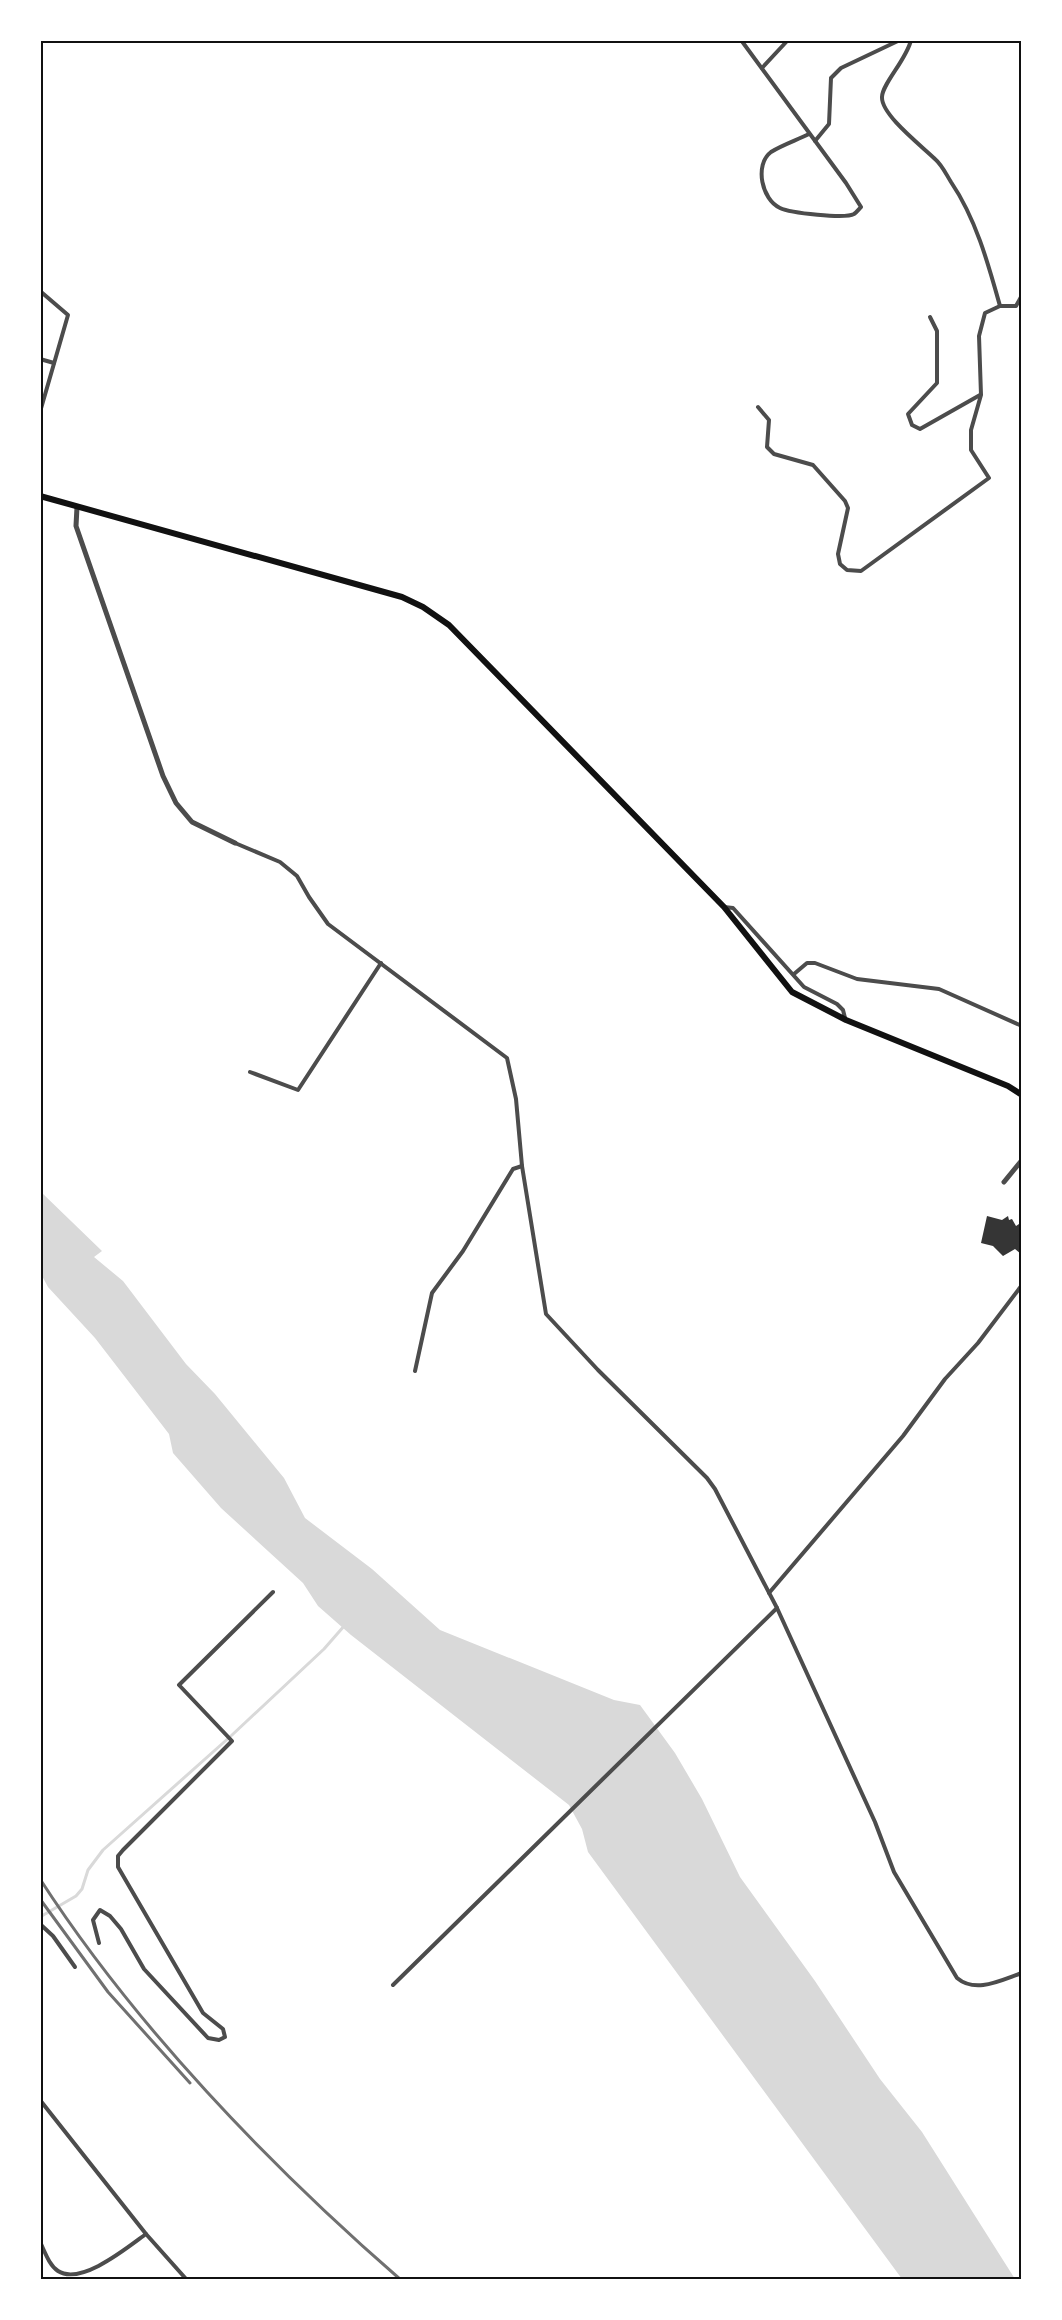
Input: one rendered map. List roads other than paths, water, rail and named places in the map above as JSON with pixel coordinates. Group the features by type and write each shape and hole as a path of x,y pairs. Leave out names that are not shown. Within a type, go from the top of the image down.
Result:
{"main road":[{"path":"40,496 402,597 423,607 449,625 723,907 792,992 806,1002 846,1020 1008,1086 1022,1095"}],"street":[{"path":"741,40 815,141 861,207 854,214 844,216 798,212 781,209 770,200 763,186 764,160 771,153 809,134"},
{"path":"762,68 788,40"},
{"path":"815,141 829,124 831,78 842,68 900,40"},
{"path":"911,40 905,57 884,91 883,105 908,134 937,161 962,199 994,279 1000,306"},
{"path":"758,407 769,420 767,447 774,454 813,465 845,501 848,508 838,554 840,564 847,570 861,571 989,478 971,450 971,430 981,395 979,336 985,313 1000,306 1016,306 1022,286"},
{"path":"40,291 68,315 40,412"},
{"path":"930,317 937,331 937,383 908,414 912,425 920,429 981,395"},
{"path":"40,360 54,363"},
{"path":"77,507 76,526 163,776 176,802 192,822 280,862 297,876 328,924 507,1058 516,1099 522,1166 546,1314 598,1370 707,1478 715,1489 770,1593 875,1822 894,1872 957,1978 968,1985 980,1986 1022,1972"},
{"path":"723,907 734,908 804,987 837,1004 843,1010 846,1020"},
{"path":"250,1072 298,1090 381,963"},
{"path":"794,974 807,963 815,963 857,979 939,989 1022,1026"},
{"path":"1004,1182 1022,1160"},
{"path":"415,1371 432,1293 463,1251 513,1169 522,1166"},
{"path":"770,1593 903,1436 945,1379 978,1342 1022,1285"},
{"path":"99,1943 93,1920 100,1910 110,1916 121,1929 144,1969 208,2038 219,2040 225,2037 223,2029 203,2013 118,1867 117,1860 123,1850 232,1741 179,1684 273,1592"},
{"path":"393,1985 777,1608"},
{"path":"40,1924 53,1936 75,1967"},
{"path":"40,2100 146,2234 187,2280"},
{"path":"40,2242 51,2264 59,2272 79,2273 106,2263 146,2234"}],"waterway":[{"path":"40,1917 76,1896 82,1889 88,1870 103,1850 232,1735 324,1649 345,1625"}],"railway":[{"path":"40,1879 77,1934 118,1988 207,2092 302,2190 401,2280"},
{"path":"40,1899 108,1992 190,2083"}]}
